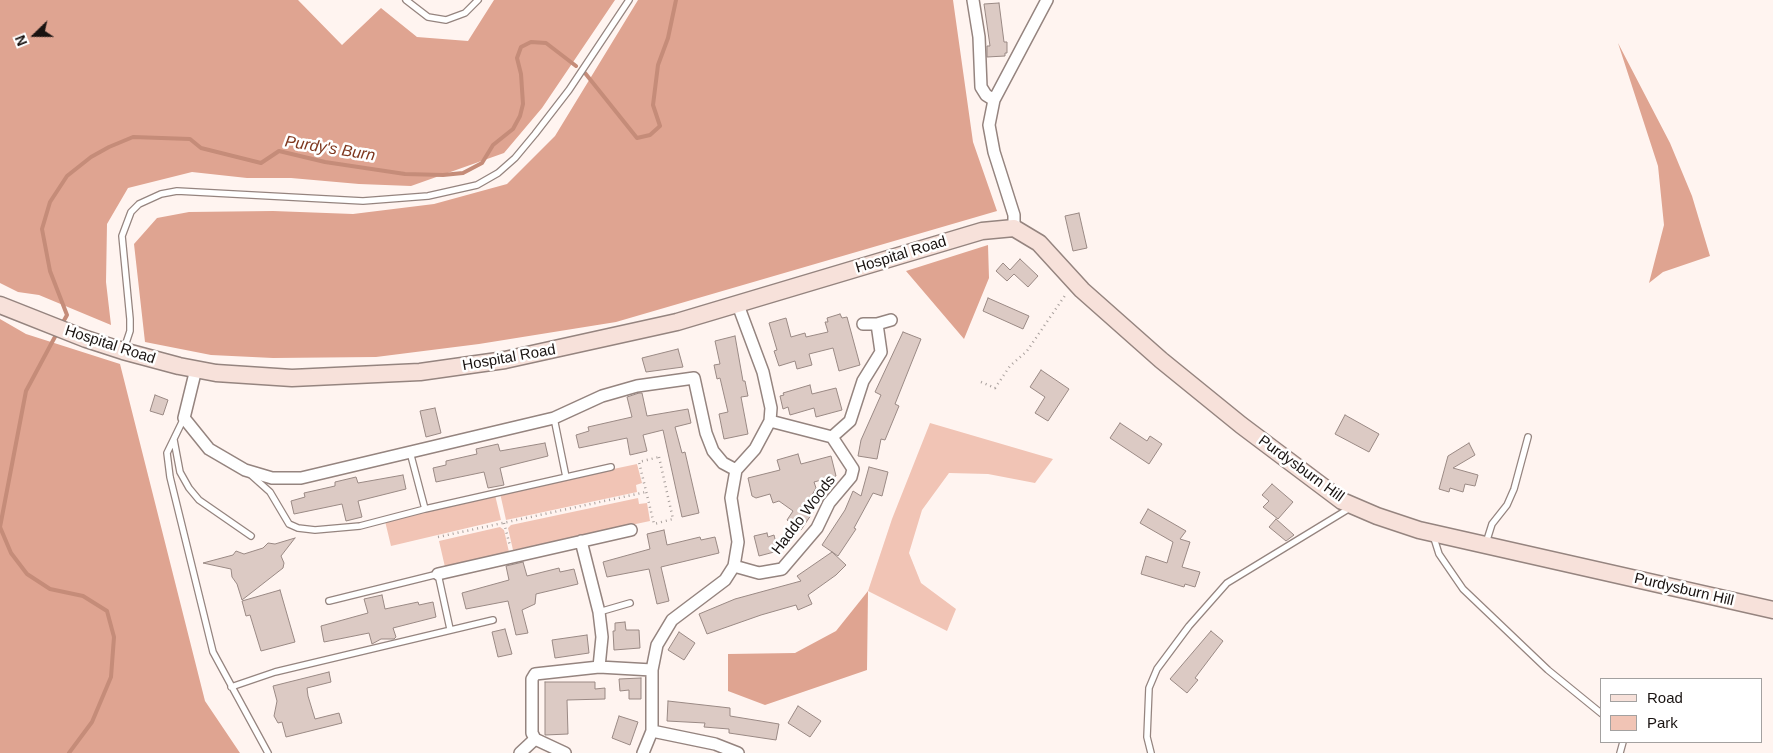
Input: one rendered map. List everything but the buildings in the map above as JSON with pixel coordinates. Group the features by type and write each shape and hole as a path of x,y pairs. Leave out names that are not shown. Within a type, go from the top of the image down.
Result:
{"main road":[{"name":"Hospital Road","path":"0,305 86,339 123,351 196,369 254,377 292,378 420,372 505,360 588,344 738,305 982,231 1014,228"},
{"name":"Purdysburn Hill","path":"1014,228 1039,243 1075,283 1161,360 1234,420 1327,490 1354,506 1377,516 1432,533 1773,610"}],"street":[{"path":"973,0 979,37 981,86 986,96 994,100"},
{"path":"1014,228 1014,215 994,152 989,125 994,100 1046,0"},
{"path":"643,753 652,731 652,670 657,644 672,620 703,599 725,580 734,566 738,542 731,498 736,470 755,449 770,420 771,408 764,372 738,305"},
{"path":"863,324 877,324 891,320"},
{"path":"770,420 832,436 850,421 863,382 881,352 877,324"},
{"path":"196,369 184,418 209,449 245,470 272,478 301,478 554,418 615,392 637,386 694,378 706,433 713,451 723,463 736,470"},
{"name":"Haddo Woods","path":"734,566 759,573 782,569 817,528 828,503 846,484 853,469 832,436"},
{"path":"438,574 631,530"},
{"path":"581,541 599,612 602,637 598,667"},
{"path":"565,753 544,745 535,739 532,733 532,679 535,674 598,667 652,670"},
{"path":"652,731 715,744 738,753"},
{"path":"520,753 535,739"}],"lane":[{"path":"406,0 428,17 446,20 464,13 478,0"},
{"path":"123,351 130,331 130,319 122,236 131,212 139,204 161,194 176,191 363,201 428,196 477,185 498,173 530,140 558,106 629,0"},
{"path":"184,418 167,453 170,477 213,652 268,753"},
{"path":"554,418 566,477"},
{"path":"174,438 180,472 189,488 199,500 251,536"},
{"path":"1485,546 1492,524 1507,505 1514,489 1528,438"},
{"path":"410,452 425,509"},
{"path":"245,470 270,492 289,524 298,528 316,530 360,526 425,509 611,467"},
{"path":"1151,753 1147,737 1148,688 1157,669 1189,626 1227,583 1354,506"},
{"path":"1432,533 1439,554 1463,589 1548,670 1600,712"},
{"path":"328,601 438,574 450,629"},
{"path":"599,612 630,603"},
{"path":"232,687 276,672 493,620"}],"path":[{"path":"982,382 995,388 1010,366 1027,351 1054,308 1075,283"},
{"path":"659,457 673,519 654,524 646,492 639,462 659,457"},
{"path":"438,537 646,492"},
{"path":"504,523 513,557"}],"green space":[{"path":"930,423 1053,459 1035,483 988,474 949,473 922,510 909,553 921,583 956,609 947,631 868,591 892,519"},
{"path":"637,464 642,483 636,485 637,492 506,520 500,493"},
{"path":"495,495 501,520 391,546 385,521"},
{"path":"638,498 639,504 647,503 650,521 513,550 508,528 511,525"},
{"path":"500,527 504,530 509,552 445,567 439,541"}],"shaded area":[{"path":"0,0 298,0 342,45 381,8 417,37 468,41 494,0 615,0 542,108 504,153 411,186 291,178 247,178 192,172 128,188 107,224 106,282 111,325 39,295 18,292 0,283"},
{"path":"638,0 953,0 973,142 997,211 616,322 479,344 376,357 273,358 211,355 145,342 134,244 157,218 189,212 273,211 353,214 434,204 507,184 555,136"},
{"path":"1618,43 1670,143 1692,196 1710,256 1663,272 1649,283 1664,225 1658,166"},
{"path":"988,245 989,278 964,339 906,271"},
{"path":"0,319 26,334 120,364 205,701 240,753 0,753"},
{"path":"868,591 867,670 765,705 728,691 728,654 795,653 836,631"}],"waterway":[{"name":"Purdy's Burn","path":"585,73 637,138 650,135 660,126 653,105 658,65 668,38 676,0"},
{"name":"Purdy's Burn","path":"62,324 67,315 50,271 42,229 50,202 67,176 91,157 109,147 133,137 190,139 201,148 261,163 279,151 325,162 405,174 443,175 463,173 482,163 493,145 513,129 520,116 523,104 521,74 517,58 521,47 531,42 546,43 576,66"},
{"name":"Purdy's Burn","path":"57,333 26,391 0,527 11,553 27,574 50,589 83,596 107,611 114,637 111,677 92,722 69,753"}]}
